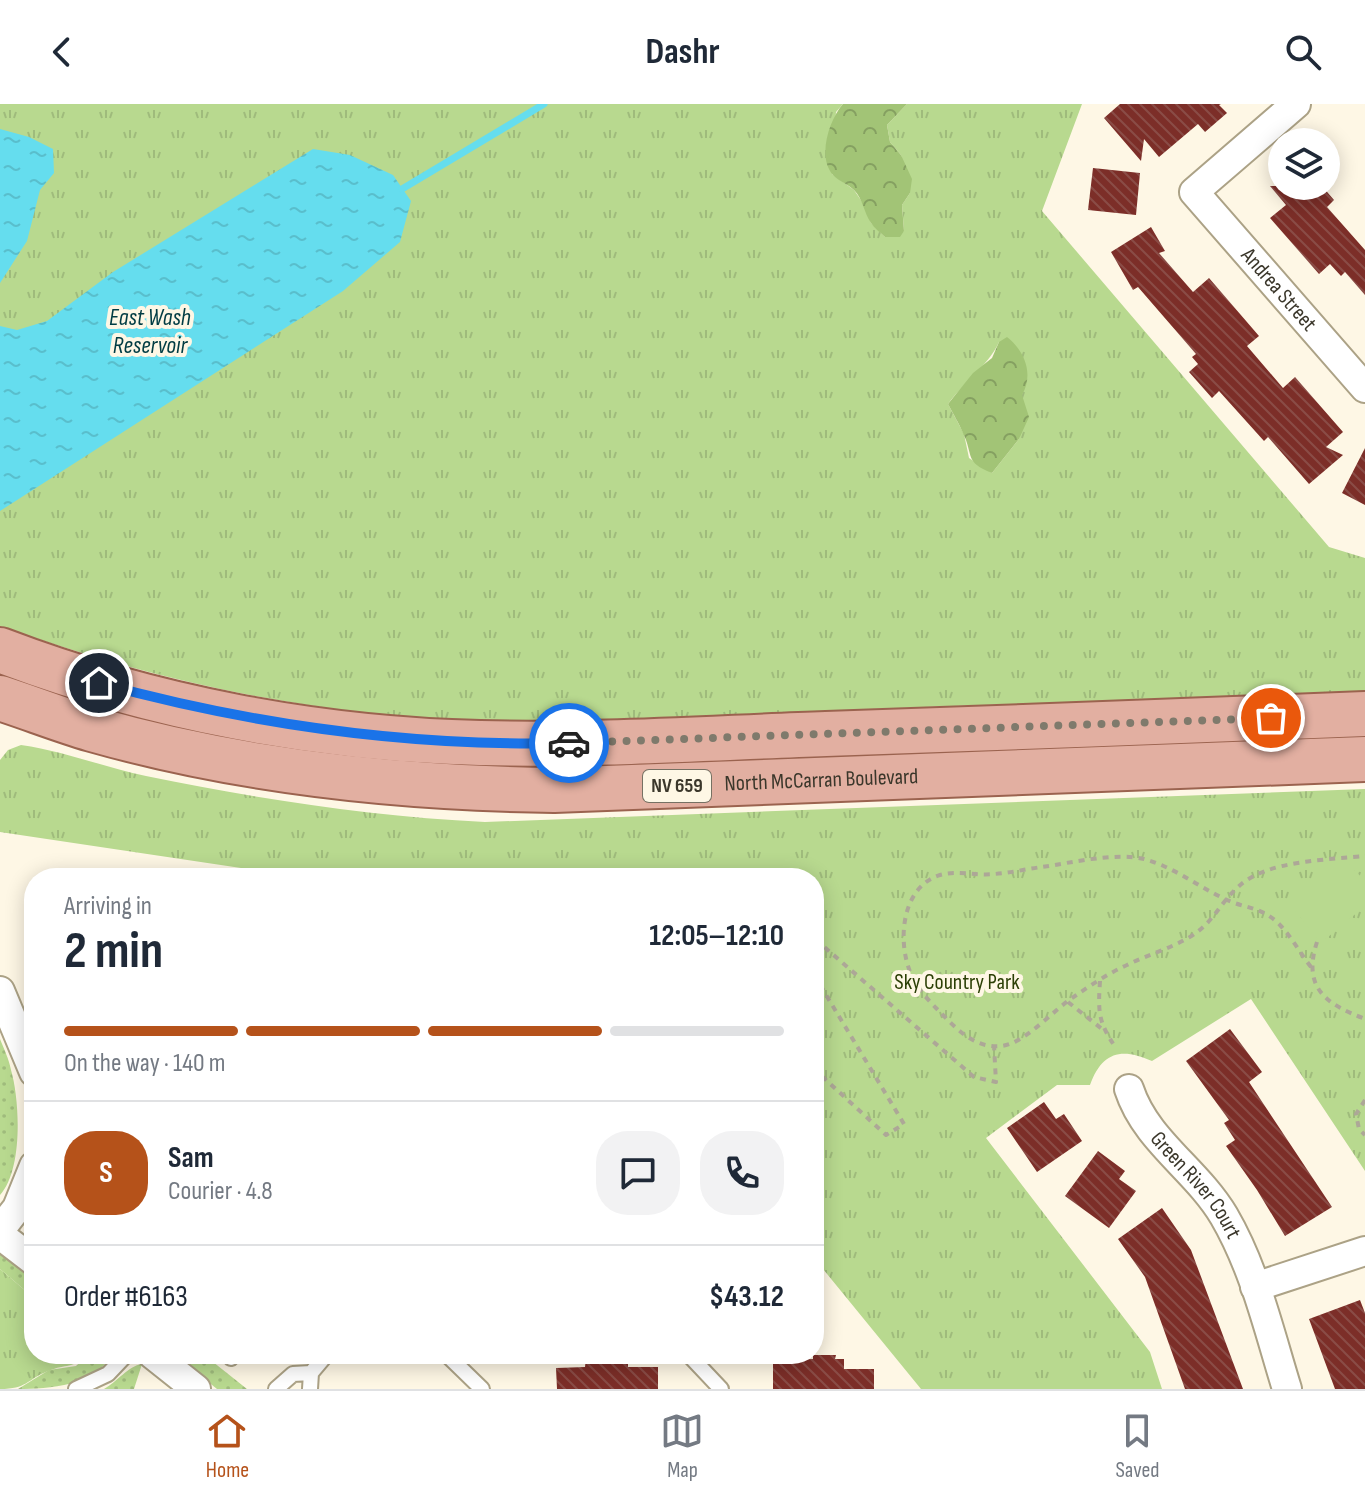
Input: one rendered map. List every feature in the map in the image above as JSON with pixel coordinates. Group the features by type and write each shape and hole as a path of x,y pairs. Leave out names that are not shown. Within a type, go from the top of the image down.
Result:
{"main road":[{"name":"North McCarran Boulevard","path":"3,665 79,677 191,707 284,725 375,736 480,743 747,737 1365,714"},
{"name":"North McCarran Boulevard","path":"0,698 91,729 185,752 378,783 478,789 554,790 1365,759"}],"street":[{"name":"Andrea Street","path":"1296,104 1194,192 1365,388"},
{"path":"0,991 24,1048"},
{"name":"Green River Court","path":"1129,1089 1136,1111 1150,1132 1199,1181 1223,1215 1255,1287 1287,1389"},
{"path":"24,1191 17,1208 0,1233 24,1253"},
{"path":"1255,1287 1365,1251"},
{"path":"165,1364 196,1389"}],"lane":[{"path":"76,1389 108,1374 118,1364"},
{"path":"310,1389 311,1373 319,1364"},
{"path":"456,1364 482,1389"},
{"path":"697,1364 721,1389"},
{"path":"276,1389 293,1374 311,1373"}],"path":[{"path":"1311,967 1279,924 1258,908 1227,901 1182,873 1142,858 1112,859 993,875 939,875 925,884 912,899 904,918 904,948 911,974 929,1000 956,1028 977,1043 994,1046 1012,1043 1068,1001 1123,966 1187,938 1211,922 1227,901 1237,887 1255,874 1307,862 1365,856"},
{"path":"1317,942 1311,967 1314,983 1323,996 1342,1010 1365,1019"},
{"path":"824,947 974,1077 996,1082 994,1046"},
{"path":"1100,981 1097,1013 1116,1048"},
{"path":"824,992 904,1124 886,1135 824,1078"},
{"path":"1068,1001 1104,1030"},
{"path":"1365,1100 1356,1114 1359,1129 1365,1135"}],"green space":[{"path":"0,104 843,104 836,112 832,174 854,190 865,206 871,223 885,237 904,231 902,205 910,193 901,155 890,142 887,125 907,104 1082,104 1042,211 1329,547 1365,558 1365,692 615,720 459,720 341,710 226,690 113,662 0,626","holes":["999,342 1024,404 1019,439 992,473 969,458 964,434 948,404 989,359"]},
{"path":"843,104 907,104 887,125 890,142 901,155 912,179 910,193 902,205 904,231 900,237 885,237 876,229 857,194 835,177 828,167 825,149 829,129"},
{"path":"1007,337 1019,349 1026,363 1026,387 1022,395 1029,417 1019,439 992,473 973,462 948,404 973,373 992,358 999,342"},
{"name":"Sky Country Park","path":"21,745 146,776 272,799 399,816 485,822 1365,789 1365,1171 1251,999 1152,1061 1131,1054 1114,1055 1100,1065 1090,1085 1057,1085 986,1138 1150,1352 1162,1389 921,1389 824,1270 824,868 241,868 0,832 0,760 8,750"},
{"path":"1349,864 1365,881 1365,906 1321,943 1295,911"},
{"path":"0,1039 14,1083 18,1135 13,1169 0,1195"},
{"path":"0,1253 24,1272 24,1289 0,1269"},
{"path":"0,1269 24,1289 24,1364 73,1364 48,1371 21,1386 0,1389"},
{"path":"106,1364 95,1373 71,1384 18,1389 49,1370"},
{"path":"142,1364 134,1389 104,1389 132,1368"},
{"path":"186,1364 216,1364 247,1389 217,1389"}],"water":[{"path":"0,129 29,137 53,149 54,173 40,190 27,241 0,283"},
{"name":"East Wash Reservoir","path":"313,149 350,155 393,175 411,201 400,242 343,291 0,511 0,326 17,330 47,321 113,272"}],"building":[{"path":"1120,104 1221,104 1227,113 1205,132 1198,124 1159,157 1144,139 1141,161 1104,118"},
{"path":"1093,168 1140,173 1136,215 1088,210"},
{"path":"1282,200 1334,200 1327,207 1365,250 1365,295 1345,272 1341,276 1330,264 1319,274 1270,218 1286,205"},
{"path":"1151,227 1165,251 1159,253 1193,292 1209,278 1259,336 1247,346 1283,388 1295,377 1343,432 1326,447 1343,455 1309,484 1268,437 1264,441 1219,391 1212,398 1189,372 1198,364 1192,357 1196,354 1138,287 1133,290 1111,252"},
{"path":"1365,448 1365,505 1342,493"},
{"path":"1230,1029 1262,1072 1249,1082 1332,1207 1285,1236 1226,1146 1235,1140 1224,1123 1229,1120 1186,1061"},
{"path":"1044,1102 1056,1119 1064,1114 1082,1141 1037,1172 1007,1128"},
{"path":"1098,1151 1125,1171 1119,1179 1136,1191 1109,1228 1065,1196"},
{"path":"1162,1208 1191,1250 1243,1389 1185,1389 1145,1277 1118,1239"},
{"path":"1360,1300 1365,1313 1365,1389 1335,1389 1309,1319"},
{"path":"824,1355 836,1355 835,1359 844,1359 844,1369 874,1369 874,1389 773,1389 773,1364 824,1364"},
{"path":"585,1364 628,1364 628,1367 658,1367 658,1389 557,1389 556,1368 585,1367"}],"waterway":[{"path":"402,189 544,104"}],"way so far":[{"path":"569,743 1271,718"}],"route":[{"path":"99,683 191,707 284,725 361,735 480,743 569,743"}]}
